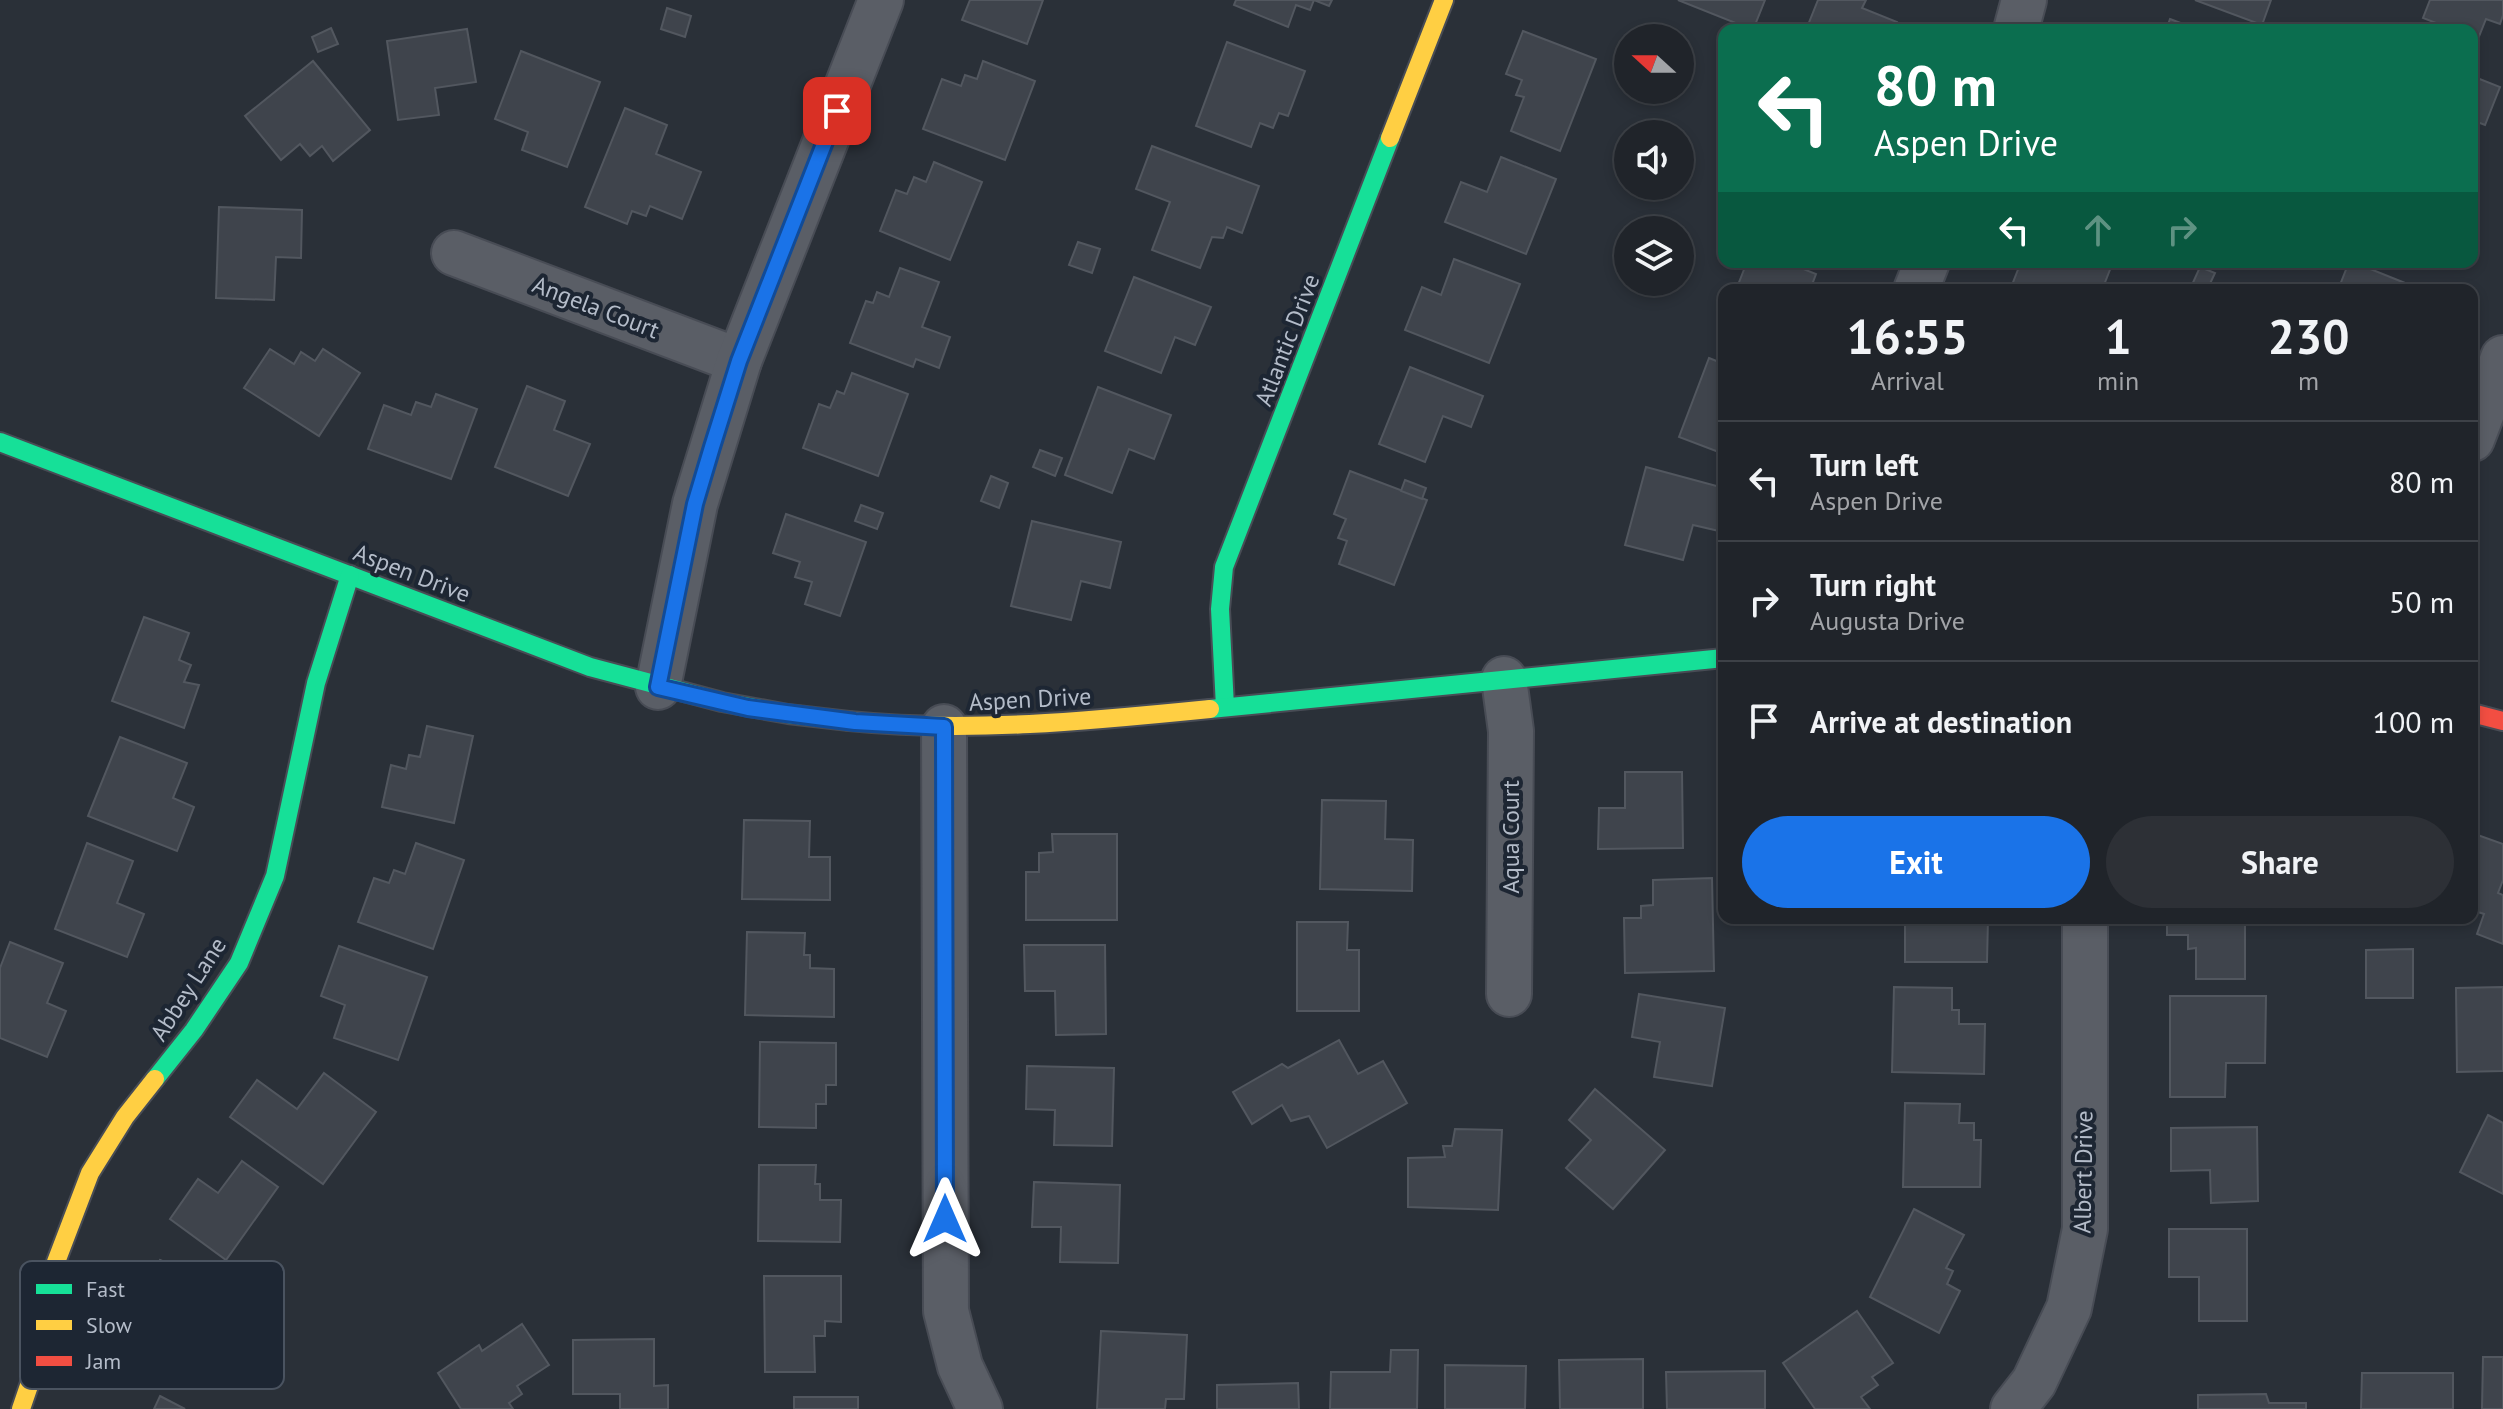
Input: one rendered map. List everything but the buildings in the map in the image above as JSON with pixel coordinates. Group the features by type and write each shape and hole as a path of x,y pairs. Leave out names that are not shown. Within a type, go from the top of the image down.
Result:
{"street":[{"path":"658,687 695,504 739,361 881,0"},
{"name":"Atlantic Drive","path":"1225,707 1220,609 1224,567 1444,0"},
{"path":"2018,24 2024,0"},
{"name":"Angela Court","path":"454,253 739,361"},
{"path":"2478,423 2503,358"},
{"name":"Aspen Drive","path":"0,442 590,667 748,708 855,722 944,727 1082,721 1718,659"},
{"name":"Abbey Lane","path":"56,1261 90,1173 125,1117 194,1030 239,963 275,876 316,683 350,575"},
{"name":"Aqua Court","path":"1504,679 1511,731 1509,994"},
{"path":"2478,715 2503,721"},
{"path":"944,727 946,1311 960,1366 980,1409"},
{"name":"Albert Drive","path":"2013,1409 2034,1382 2069,1308 2085,1229 2085,924"},
{"name":"Abbey Lane","path":"21,1409 28,1389"}],"traffic: fast":[{"path":"1225,707 1220,609 1224,567 1390,138"},
{"path":"0,442 590,667 722,702 849,721"},
{"path":"155,1079 194,1030 239,963 275,876 316,683 350,575"},
{"path":"1210,709 1718,659"}],"traffic: slow":[{"path":"1390,138 1444,0"},
{"path":"849,721 984,726 1210,709"},
{"path":"56,1261 90,1173 125,1117 155,1079"},
{"path":"21,1409 28,1389"}],"traffic: jam":[{"path":"2478,715 2503,721"}],"route":[{"path":"837,111 739,361 712,447 695,504 658,687 748,708 855,722 944,727 945,1219"}]}
